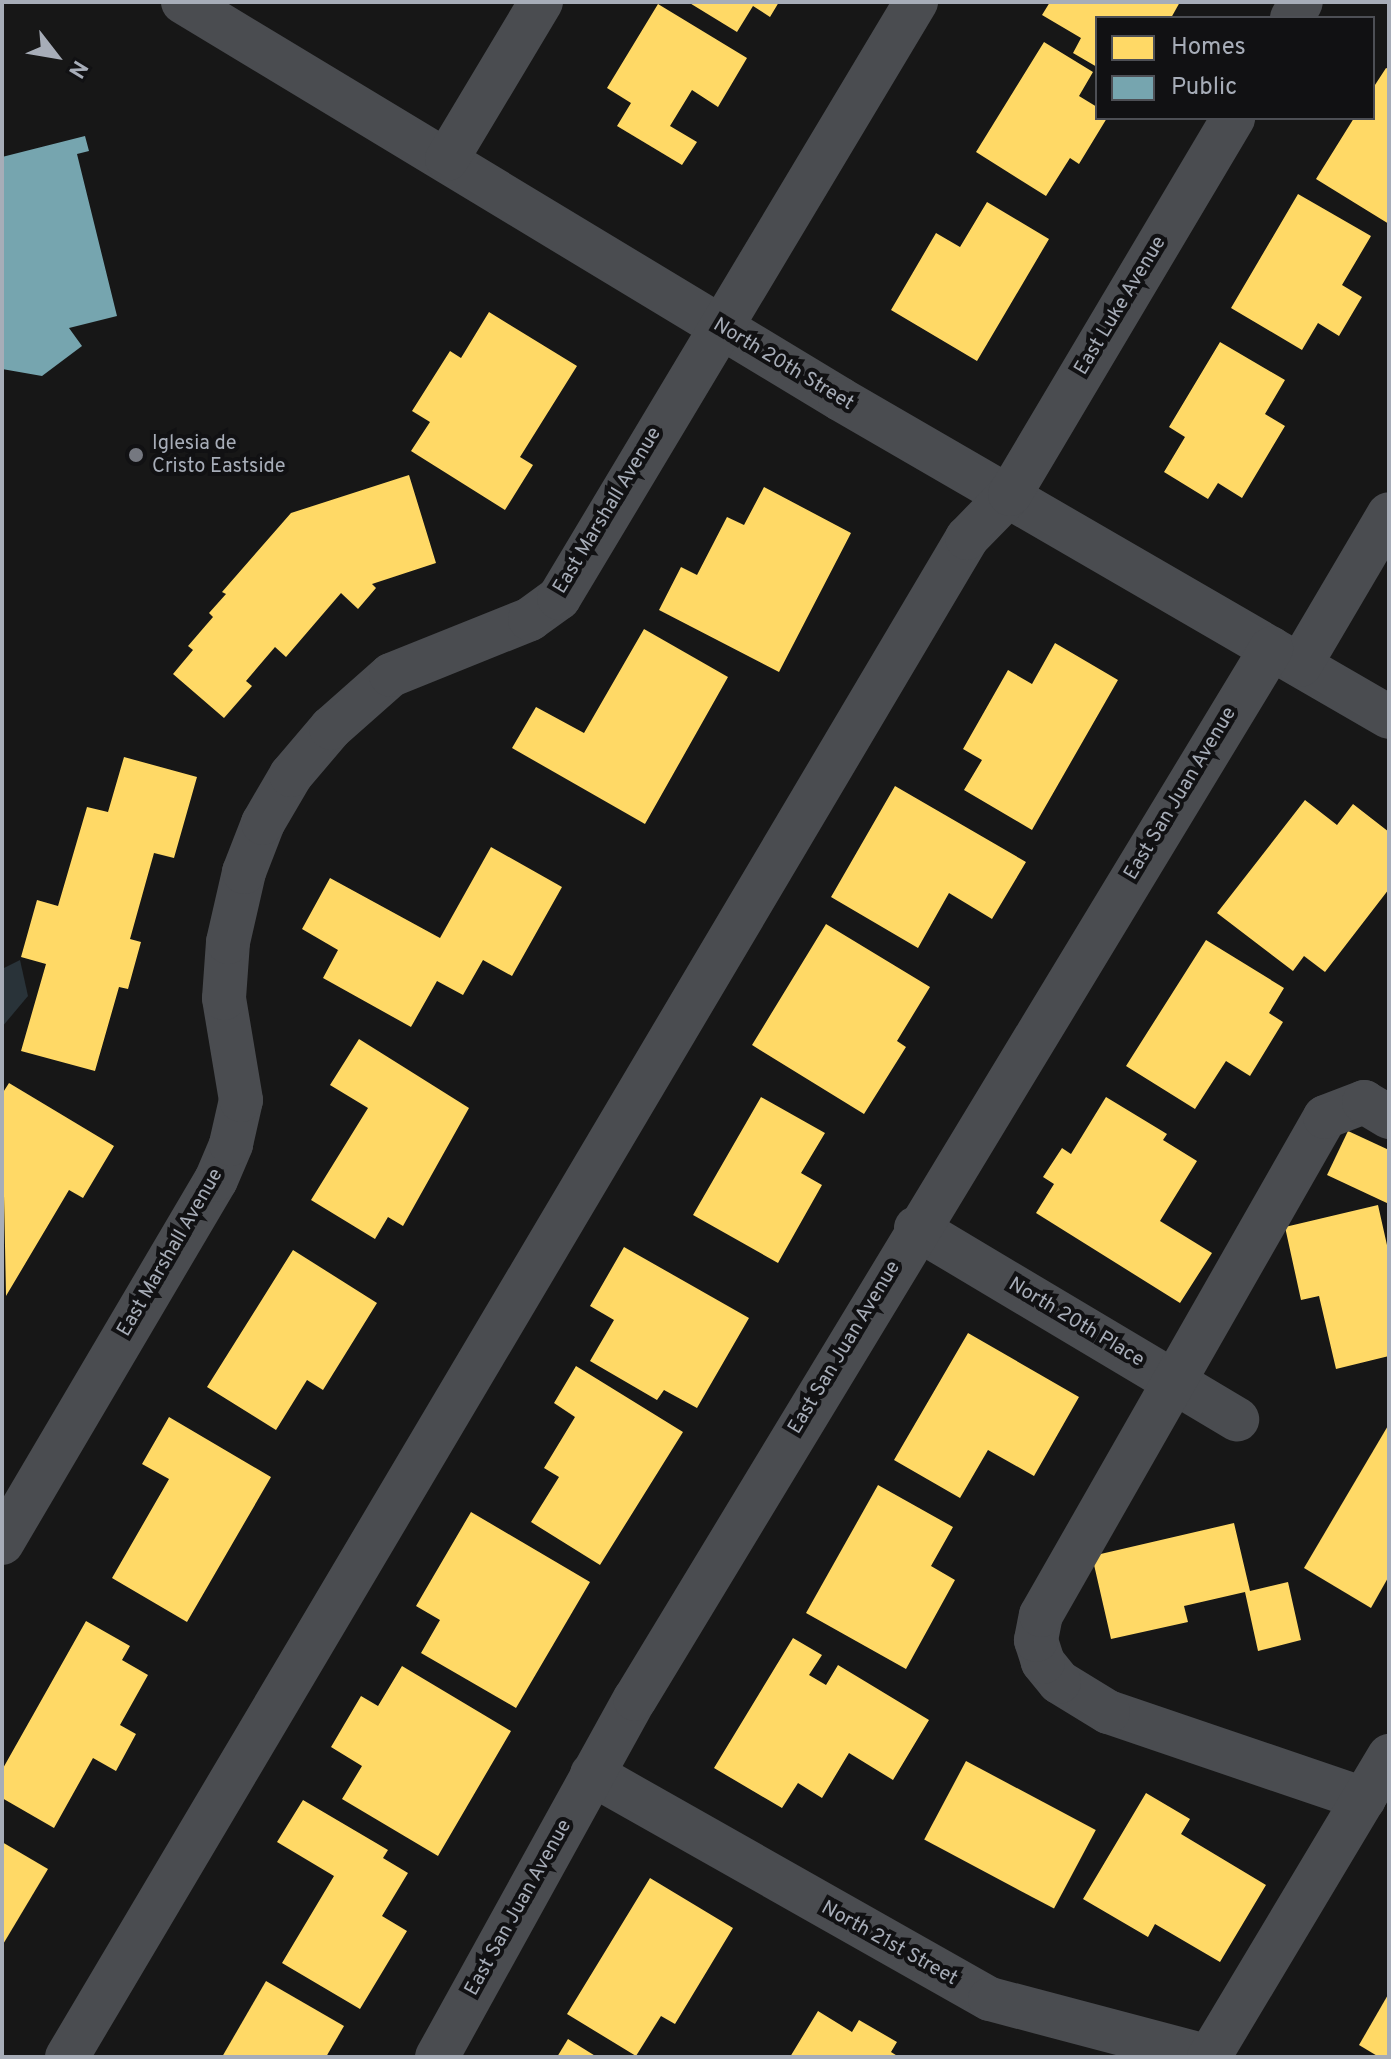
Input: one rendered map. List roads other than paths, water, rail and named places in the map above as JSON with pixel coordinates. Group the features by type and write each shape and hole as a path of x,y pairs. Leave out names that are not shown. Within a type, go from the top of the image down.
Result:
{"street":[{"path":"447,159 541,2"},
{"name":"East Marshall Avenue","path":"2,1543 209,1192 231,1144 241,1100 224,998 228,942 244,872 284,787 331,728 391,675 530,619 559,598 916,2"},
{"name":"North 20th Street","path":"187,3 721,328 1389,717"},
{"name":"East Luke Avenue","path":"67,2057 967,538 1010,494 1232,120"},
{"name":"East San Juan Avenue","path":"437,2057 592,1774 916,1228 1285,657 1389,514"},
{"path":"1364,1799 1108,1712 1059,1682 1043,1662 1036,1640 1041,1615 1325,1117 1364,1102 1389,1117"},
{"name":"North 20th Place","path":"916,1228 1237,1419"},
{"path":"1210,2057 1389,1756"},
{"name":"North 21st Street","path":"592,1774 990,1999 1210,2057"}],"place":[{"name":"Iglesia de Cristo Eastside","path":"136,455"}]}
